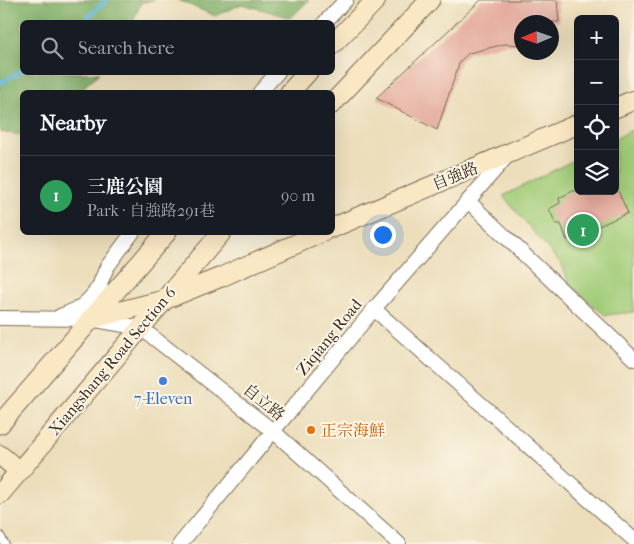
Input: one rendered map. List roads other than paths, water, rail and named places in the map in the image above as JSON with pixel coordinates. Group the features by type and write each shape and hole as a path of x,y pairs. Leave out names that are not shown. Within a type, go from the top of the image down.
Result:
{"main road":[{"path":"335,42 376,0"},
{"path":"335,101 430,0"},
{"path":"292,90 305,75"},
{"path":"619,106 634,100"},
{"name":"自強路","path":"335,227 574,126"},
{"path":"0,424 163,235"},
{"name":"Xiangshang Road Section 6","path":"1,490 219,235"},
{"path":"93,316 164,300 316,235"},
{"path":"0,455 19,470"}],"street":[{"path":"326,20 346,0"},
{"path":"262,90 275,75"},
{"name":"Ziqiang Road","path":"180,544 374,309 508,154"},
{"path":"468,201 634,359"},
{"path":"54,319 79,309 92,298 107,267 131,235"},
{"path":"93,316 101,281"},
{"path":"374,309 634,540"},
{"name":"自立路","path":"0,318 54,319 93,316 141,328 273,431 399,544"}],"lane":[{"path":"0,534 5,544"}],"waterway":[{"path":"85,20 106,0"},
{"path":"0,83 20,72"}],"place":[{"name":"三鹿公園","path":"583,230"},
{"name":"7-Eleven","path":"163,381"},
{"name":"正宗海鮮","path":"311,430"}]}
